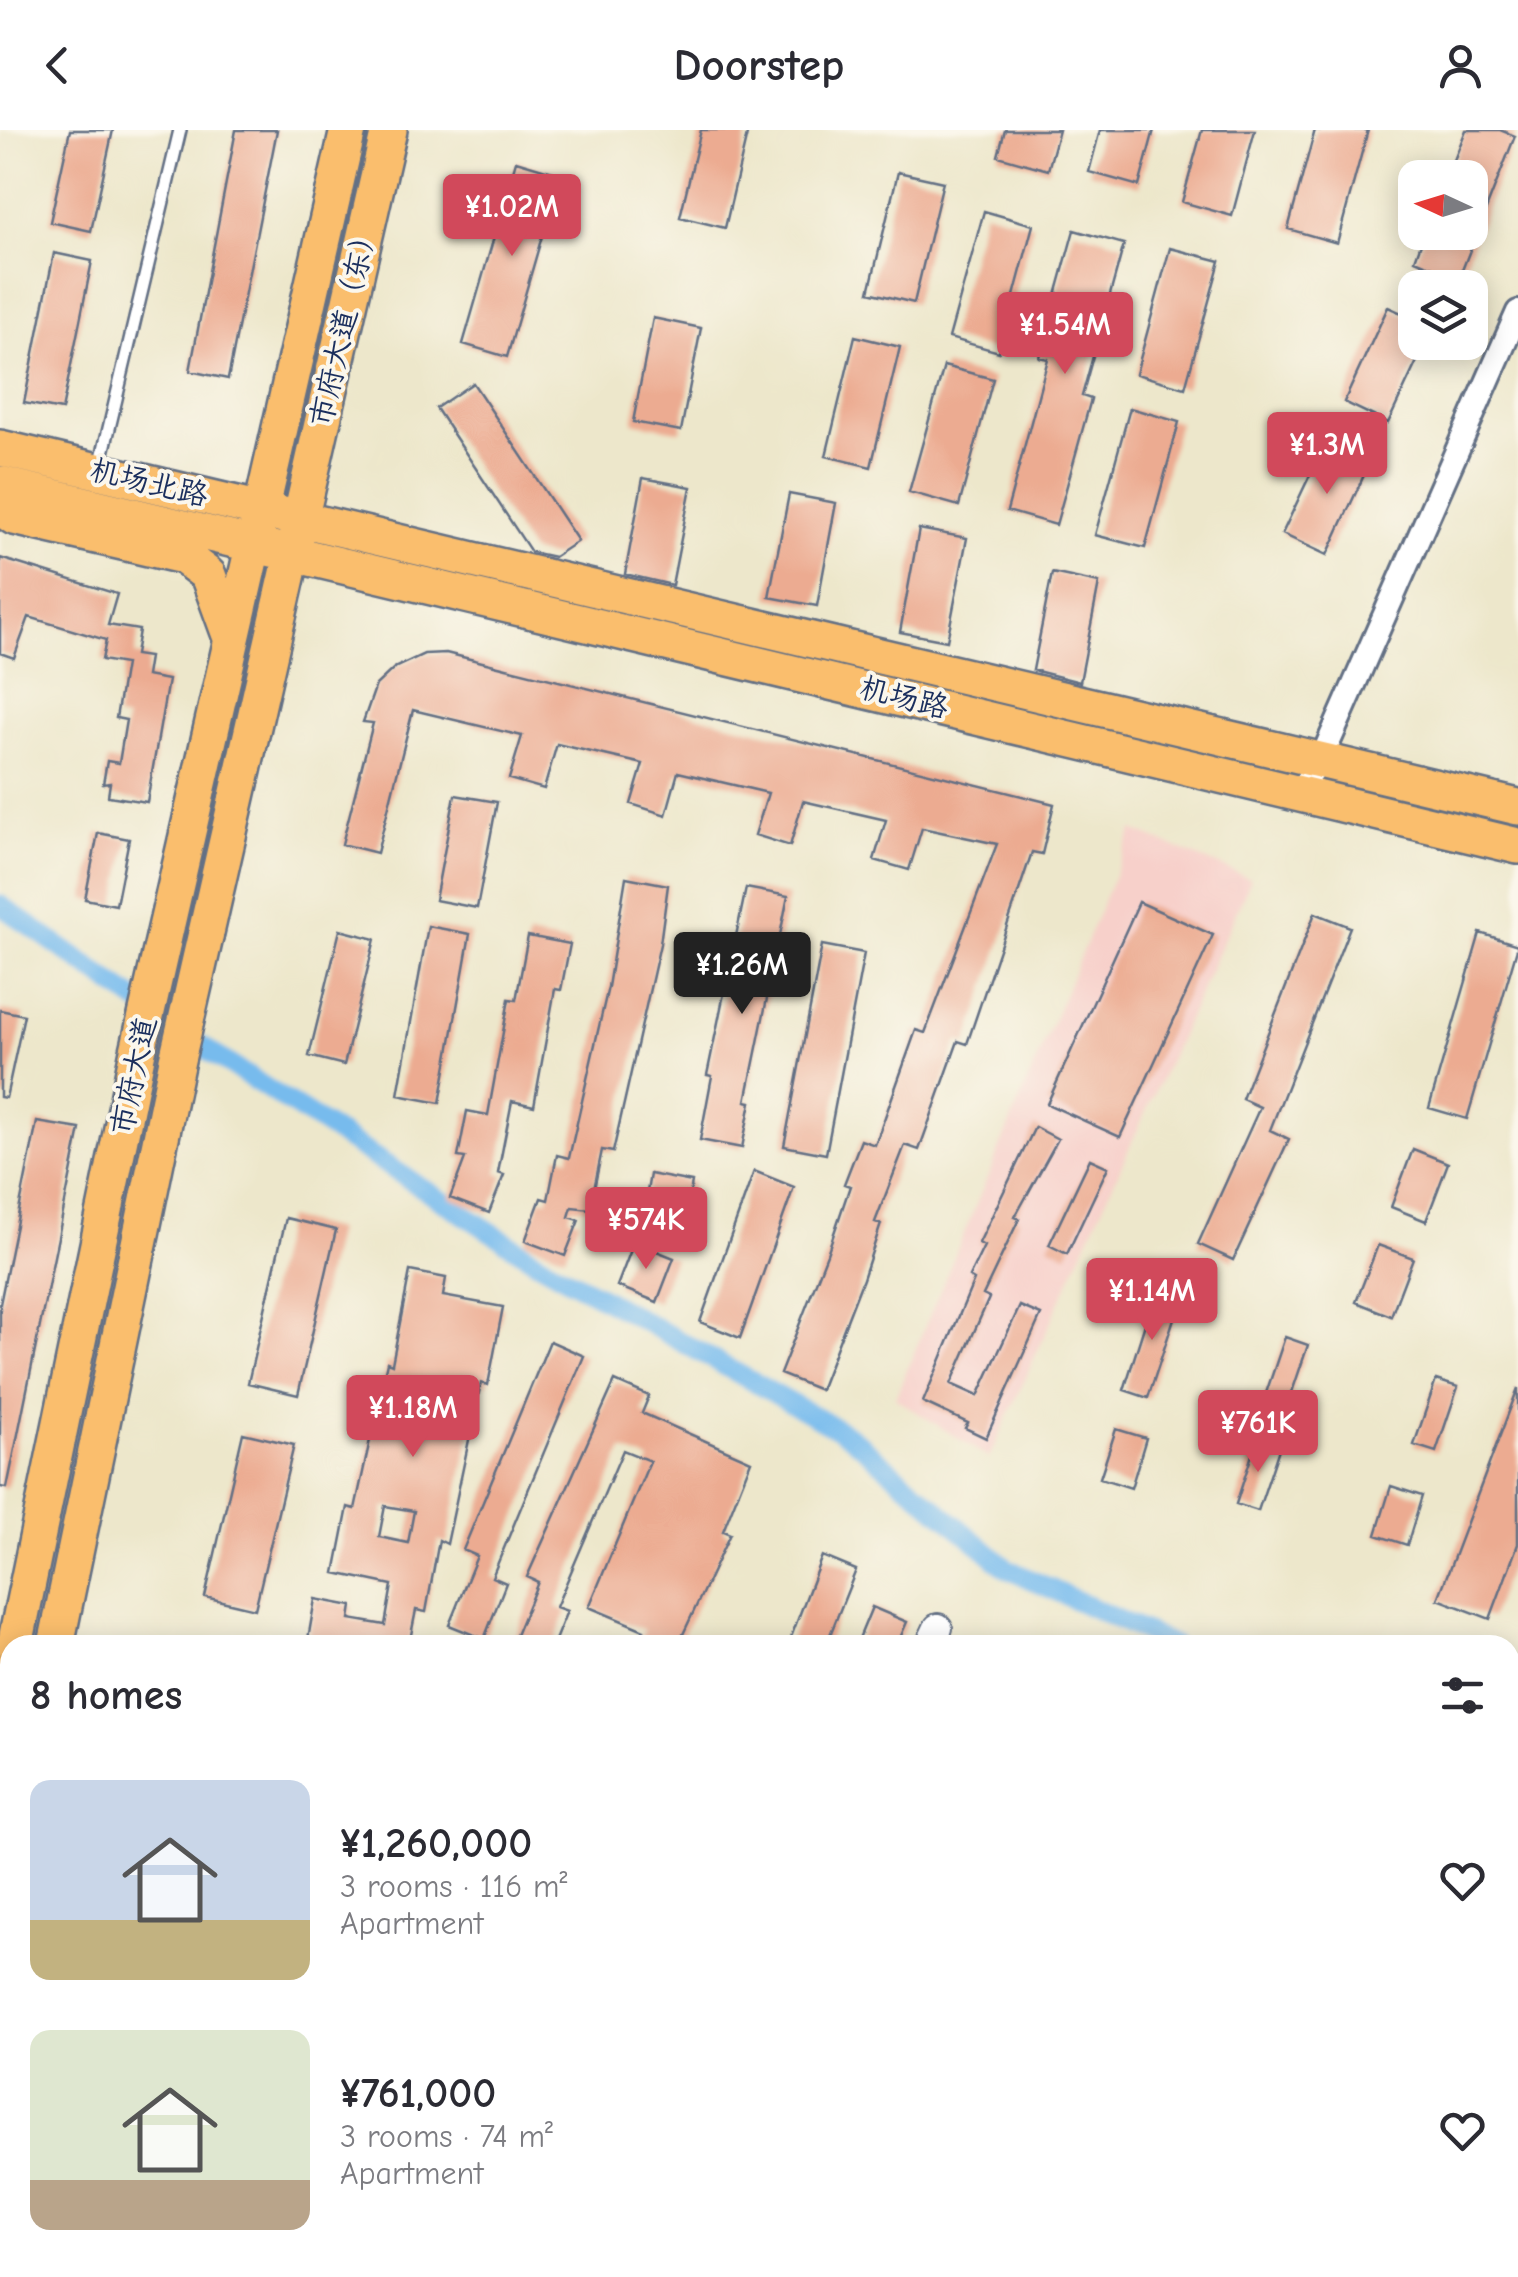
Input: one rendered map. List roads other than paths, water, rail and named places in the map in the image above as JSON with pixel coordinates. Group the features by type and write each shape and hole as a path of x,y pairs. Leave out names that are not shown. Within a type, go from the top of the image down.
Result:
{"main road":[{"name":"市府大道（东）","path":"258,526 348,130"},
{"name":"市府大道（东）","path":"294,534 389,130"},
{"name":"机场北路","path":"0,448 98,472 258,526"},
{"name":"机场北路","path":"0,484 294,534"},
{"path":"0,507 14,517 183,556 208,575 232,641"},
{"name":"市府大道","path":"17,1635 138,1051 258,526"},
{"name":"市府大道","path":"58,1635 177,1060 294,534"},
{"name":"机场路","path":"294,534 1518,808"},
{"name":"机场路","path":"294,534 1518,846"}],"street":[{"path":"1298,793 1320,762 1518,312"}],"lane":[{"path":"98,472 180,130"}],"waterway":[{"path":"0,905 213,1054 538,1262 850,1436 1008,1569 1151,1635"}]}
